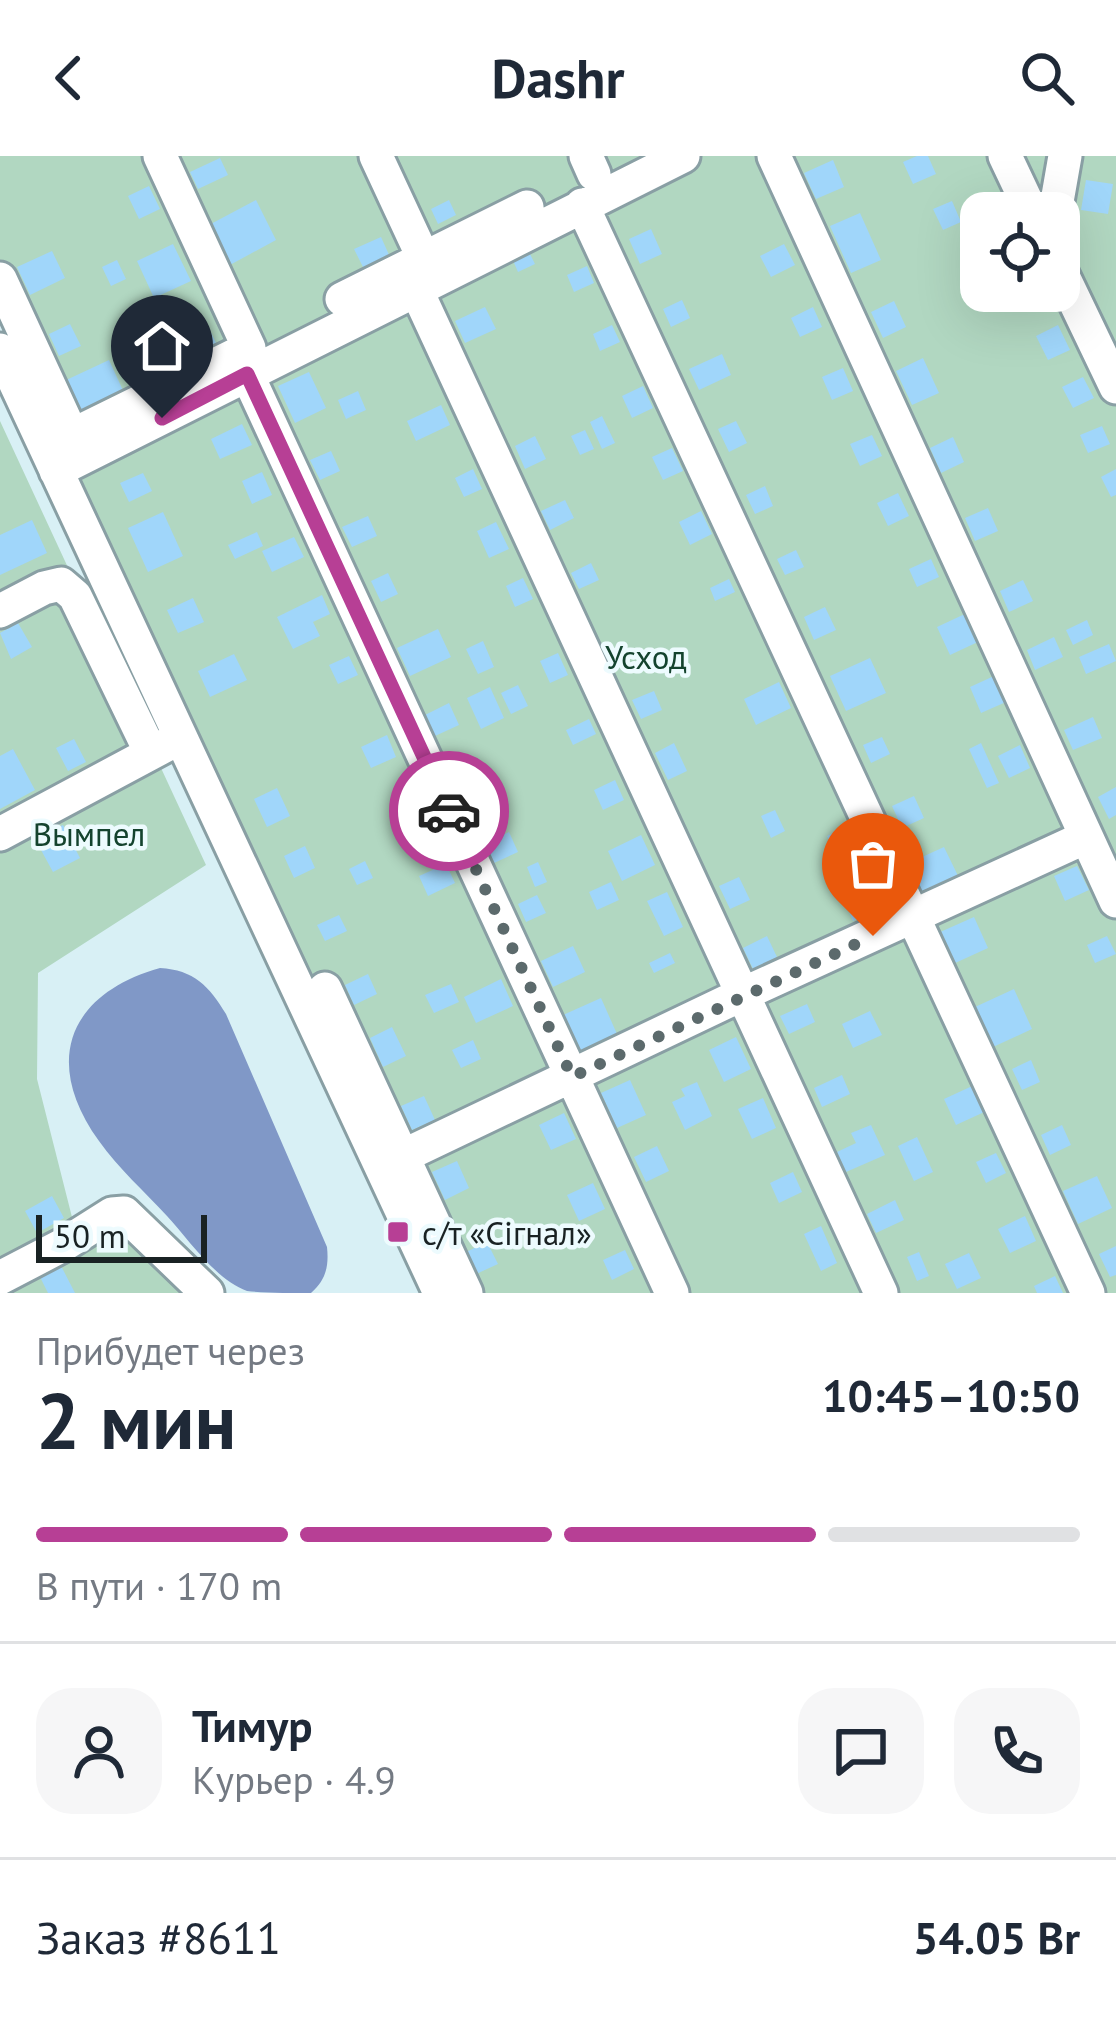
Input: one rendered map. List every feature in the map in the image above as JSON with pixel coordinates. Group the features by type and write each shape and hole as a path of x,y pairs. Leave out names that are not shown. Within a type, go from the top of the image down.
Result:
{"street":[{"path":"160,156 248,361 672,1293"},
{"path":"376,156 419,272 881,1293"},
{"path":"63,454 419,272 630,156"},
{"path":"587,178 683,156"},
{"path":"774,156 1116,901"},
{"path":"1005,156 1022,192"},
{"path":"1059,192 1065,156"},
{"path":"587,178 1088,1293"},
{"path":"0,279 63,454 182,737 440,1293"},
{"path":"1080,312 1116,387"},
{"path":"3,366 63,454 466,1293"},
{"path":"0,611 61,584 75,596 151,753"},
{"path":"0,834 182,737"},
{"path":"404,1156 1086,837"},
{"path":"0,1278 112,1214 124,1213 207,1293"}],"green space":[{"name":"Усход","path":"0,156 1116,156 1116,1293 460,1293 0,310"},
{"name":"Вымпел","path":"0,421 206,865 38,973 37,1079 75,1229 0,1268"},
{"path":"129,1208 219,1293 0,1293"}],"water":[{"path":"160,968 199,981 226,1014 327,1247 325,1272 311,1293 247,1291 225,1278 115,1161 81,1112 69,1058 85,1013 129,980"}],"building":[{"path":"928,156 936,174 913,184 903,162"},
{"path":"220,158 228,175 198,189 190,172"},
{"path":"833,160 844,187 816,199 804,173"},
{"path":"1086,180 1113,184 1108,214 1081,210"},
{"path":"149,186 160,209 139,219 128,196"},
{"path":"256,200 276,240 228,266 207,226"},
{"path":"449,200 456,215 438,224 431,209"},
{"path":"952,201 960,222 943,230 933,209"},
{"path":"860,213 881,260 851,273 830,226"},
{"path":"651,229 662,254 640,264 629,239"},
{"path":"381,237 390,257 364,269 354,249"},
{"path":"173,244 191,281 154,298 137,261"},
{"path":"784,244 795,265 771,277 760,256"},
{"path":"527,248 535,264 518,272 511,256"},
{"path":"52,251 65,278 30,295 17,267"},
{"path":"117,260 126,279 111,286 102,267"},
{"path":"587,266 594,283 574,292 567,275"},
{"path":"682,300 690,318 671,327 663,309"},
{"path":"894,301 906,327 883,338 871,312"},
{"path":"485,307 496,329 465,343 455,321"},
{"path":"813,307 822,327 800,337 791,318"},
{"path":"206,322 216,343 197,352 187,331"},
{"path":"70,324 81,346 59,356 49,334"},
{"path":"612,325 620,342 600,351 593,334"},
{"path":"1058,325 1070,350 1048,360 1036,336"},
{"path":"722,354 731,375 699,390 689,369"},
{"path":"923,358 939,393 912,405 896,371"},
{"path":"109,360 126,397 79,419 62,382"},
{"path":"843,368 853,391 832,400 822,377"},
{"path":"309,372 326,408 295,423 278,386"},
{"path":"1083,377 1094,398 1073,408 1062,387"},
{"path":"643,386 653,408 632,418 622,396"},
{"path":"358,391 366,410 346,419 338,400"},
{"path":"441,405 450,425 416,441 407,421"},
{"path":"602,416 615,443 602,449 590,422"},
{"path":"736,421 747,443 729,452 718,429"},
{"path":"242,424 252,445 220,459 211,439"},
{"path":"1102,426 1110,444 1088,453 1080,435"},
{"path":"585,430 594,449 580,455 571,436"},
{"path":"872,435 882,456 860,466 850,444"},
{"path":"535,436 546,459 525,469 515,446"},
{"path":"953,437 964,462 941,473 930,448"},
{"path":"672,448 683,471 663,480 652,457"},
{"path":"331,451 340,471 320,480 310,460"},
{"path":"473,469 482,489 464,497 455,478"},
{"path":"1116,469 1116,495 1111,497 1101,477"},
{"path":"262,472 272,495 252,504 242,481"},
{"path":"143,473 152,491 129,502 120,483"},
{"path":"765,486 773,506 755,514 746,495"},
{"path":"898,493 909,516 888,526 877,503"},
{"path":"565,500 574,518 550,530 541,511"},
{"path":"988,508 998,531 975,541 965,518"},
{"path":"701,511 712,534 690,545 679,522"},
{"path":"163,512 183,556 148,572 128,528"},
{"path":"368,516 377,536 352,547 342,527"},
{"path":"32,520 47,553 0,575 0,535"},
{"path":"496,522 509,549 489,558 477,531"},
{"path":"257,532 263,546 235,559 228,545"},
{"path":"294,537 304,557 272,572 262,551"},
{"path":"796,550 804,567 785,575 777,559"},
{"path":"931,559 939,577 917,587 909,569"},
{"path":"591,563 599,580 579,589 571,573"},
{"path":"388,573 398,594 381,602 371,581"},
{"path":"523,578 533,599 515,607 506,586"},
{"path":"729,579 735,592 715,601 710,588"},
{"path":"1023,580 1033,601 1009,612 1000,591"},
{"path":"322,595 330,614 313,622 320,636 293,649 277,617"},
{"path":"193,598 204,622 178,633 167,610"},
{"path":"825,607 836,630 814,640 804,617"},
{"path":"967,613 980,641 950,655 937,627"},
{"path":"1087,620 1093,635 1073,645 1066,630"},
{"path":"18,623 32,647 11,659 0,633"},
{"path":"438,629 451,657 410,676 397,648"},
{"path":"1054,637 1063,657 1035,670 1027,650"},
{"path":"483,641 494,667 478,674 466,649"},
{"path":"1109,644 1116,661 1086,674 1079,657"},
{"path":"558,653 568,675 550,683 540,661"},
{"path":"234,654 247,680 210,697 198,671"},
{"path":"349,656 358,675 338,684 329,665"},
{"path":"870,658 886,693 846,711 830,676"},
{"path":"994,676 1006,702 981,713 970,687"},
{"path":"779,682 791,708 756,725 744,699"},
{"path":"518,685 528,706 511,714 501,693"},
{"path":"490,687 504,718 481,729 467,698"},
{"path":"654,691 662,710 641,719 632,700"},
{"path":"449,703 459,725 435,736 425,715"},
{"path":"1093,717 1102,738 1073,750 1064,730"},
{"path":"589,719 596,734 573,745 566,730"},
{"path":"387,735 396,757 371,768 361,747"},
{"path":"882,737 890,754 871,763 863,745"},
{"path":"74,739 86,762 68,771 56,748"},
{"path":"674,743 687,771 668,780 655,753"},
{"path":"981,743 999,783 987,788 969,749"},
{"path":"1020,745 1030,768 1009,778 998,756"},
{"path":"13,749 35,790 0,809 0,756"},
{"path":"480,765 490,786 465,797 455,777"},
{"path":"615,780 624,800 603,810 594,790"},
{"path":"1116,787 1116,815 1109,819 1098,797"},
{"path":"277,788 290,816 267,827 254,799"},
{"path":"914,796 924,818 902,828 892,806"},
{"path":"413,798 423,819 402,829 392,807"},
{"path":"775,810 785,831 771,838 761,816"},
{"path":"63,825 80,858 53,872 35,839"},
{"path":"846,827 855,846 836,855 827,836"},
{"path":"509,832 518,852 494,863 485,843"},
{"path":"641,835 655,865 622,881 608,851"},
{"path":"305,846 315,868 294,878 284,856"},
{"path":"944,847 960,880 924,897 909,863"},
{"path":"365,861 373,878 357,885 349,869"},
{"path":"538,862 547,882 535,887 527,867"},
{"path":"446,864 455,883 428,896 419,876"},
{"path":"1077,866 1089,890 1065,901 1054,876"},
{"path":"739,877 750,900 730,909 719,886"},
{"path":"875,881 886,906 853,921 842,896"},
{"path":"611,882 619,900 597,910 589,892"},
{"path":"667,892 683,927 664,936 647,901"},
{"path":"537,895 546,913 526,922 518,904"},
{"path":"339,915 347,931 325,941 317,925"},
{"path":"974,917 988,948 953,964 938,933"},
{"path":"767,936 777,957 753,969 743,948"},
{"path":"1107,936 1116,954 1095,963 1087,945"},
{"path":"573,946 585,972 553,987 541,961"},
{"path":"670,953 675,963 654,973 649,963"},
{"path":"368,974 377,994 354,1005 345,985"},
{"path":"501,979 513,1006 476,1023 464,997"},
{"path":"451,984 459,1002 434,1013 425,995"},
{"path":"1014,989 1032,1029 993,1047 975,1007"},
{"path":"601,998 617,1034 580,1051 563,1015"},
{"path":"807,1004 815,1022 789,1034 780,1016"},
{"path":"870,1011 882,1035 853,1048 842,1024"},
{"path":"392,1027 406,1056 383,1067 370,1038"},
{"path":"736,1037 751,1069 724,1082 709,1050"},
{"path":"473,1040 481,1059 461,1068 452,1050"},
{"path":"1031,1060 1040,1082 1022,1090 1012,1069"},
{"path":"842,1075 850,1094 822,1107 814,1088"},
{"path":"630,1080 646,1115 617,1128 601,1093"},
{"path":"697,1082 712,1116 685,1130 672,1102 685,1096 681,1089"},
{"path":"981,1082 993,1108 956,1125 944,1099"},
{"path":"424,1096 435,1120 412,1130 401,1106"},
{"path":"763,1098 776,1128 752,1139 738,1109"},
{"path":"564,1113 576,1139 551,1150 539,1125"},
{"path":"871,1125 885,1155 846,1172 837,1152 856,1143 851,1133"},
{"path":"1062,1125 1071,1145 1050,1155 1041,1135"},
{"path":"917,1137 933,1172 914,1181 898,1146"},
{"path":"657,1146 669,1171 646,1182 634,1157"},
{"path":"996,1153 1006,1173 986,1183 976,1162"},
{"path":"457,1161 469,1188 445,1200 432,1172"},
{"path":"793,1172 802,1192 779,1203 770,1183"},
{"path":"1097,1176 1112,1208 1078,1224 1063,1191"},
{"path":"593,1183 605,1209 579,1221 567,1195"},
{"path":"52,1196 64,1218 37,1233 25,1211"},
{"path":"895,1200 904,1220 876,1233 867,1214"},
{"path":"1025,1216 1036,1241 1010,1253 998,1229"},
{"path":"821,1226 837,1263 821,1271 804,1234"},
{"path":"487,1242 498,1264 474,1275 464,1253"},
{"path":"1116,1246 1116,1275 1110,1277 1099,1254"},
{"path":"625,1250 634,1269 612,1280 603,1260"},
{"path":"919,1252 929,1276 917,1281 907,1257"},
{"path":"969,1253 981,1278 957,1289 945,1264"},
{"path":"57,1258 75,1293 48,1293 36,1269"},
{"path":"1055,1276 1063,1293 1037,1293 1034,1286"}],"way so far":[{"path":"449,811 572,1077 873,936"}],"place":[{"name":"с/т «Сігнал»","path":"398,1232"}],"route":[{"path":"162,418 247,374 449,811"}]}
